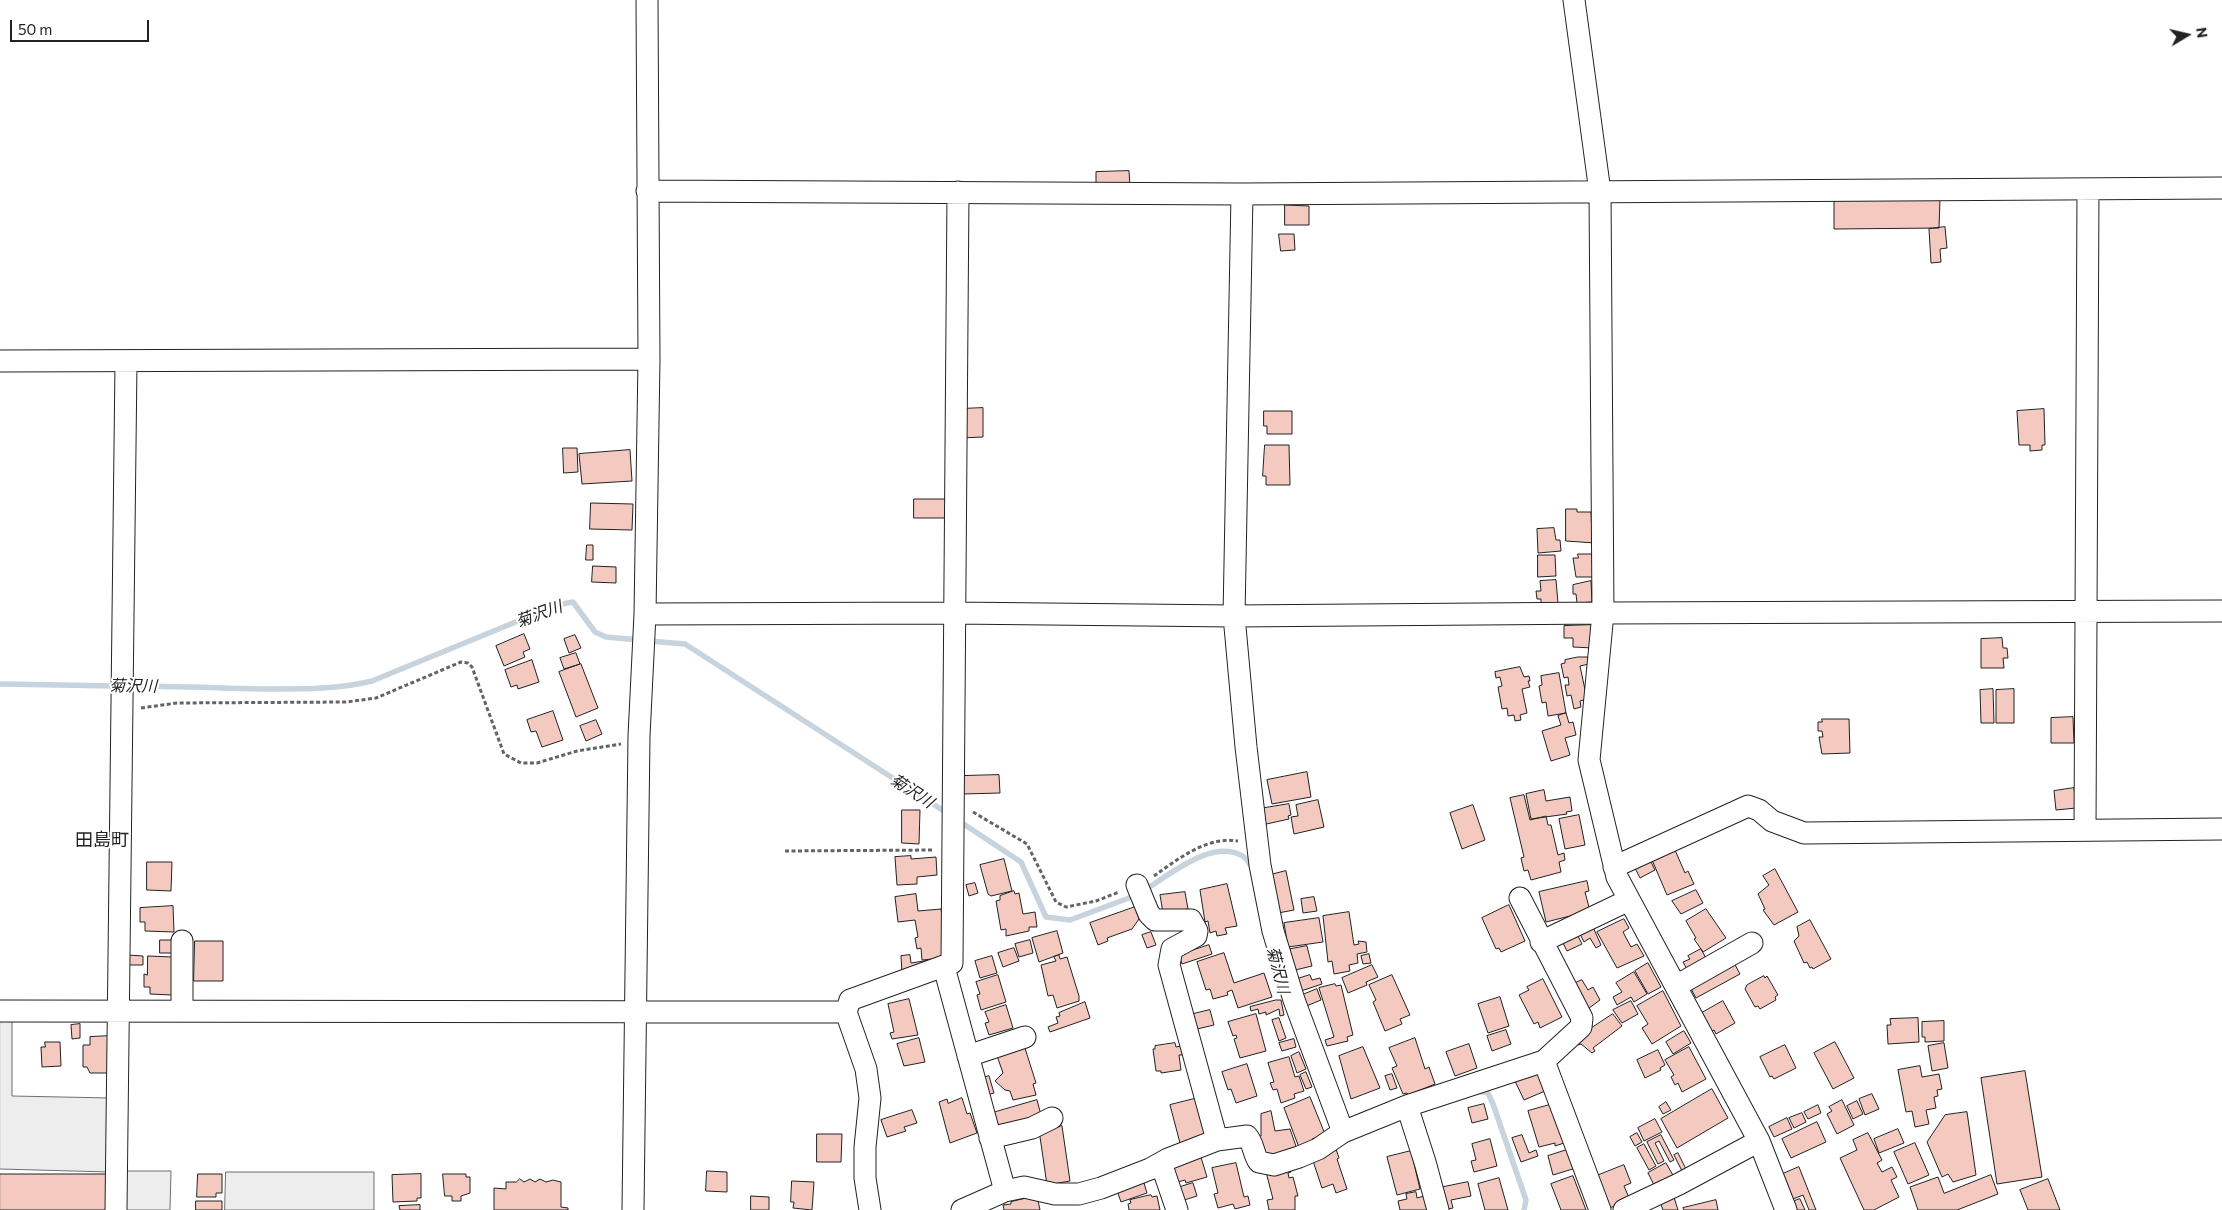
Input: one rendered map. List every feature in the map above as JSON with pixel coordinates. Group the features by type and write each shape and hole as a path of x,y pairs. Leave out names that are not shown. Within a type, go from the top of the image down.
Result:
{"street":[{"path":"633,1210 640,742 645,614 649,359 647,0"},
{"path":"1574,0 1600,192 1603,612 1589,760 1614,867 1629,900 1759,1141 1786,1210"},
{"path":"647,191 1242,194 2222,188"},
{"path":"2085,829 2088,189"},
{"path":"870,1210 865,1178 865,1155 870,1098 866,1069 846,1012 850,1000 952,963 951,850 958,192"},
{"path":"1242,194 1234,616 1246,747 1260,865 1276,940 1294,1000 1343,1132"},
{"path":"0,361 649,359"},
{"path":"116,1210 126,362"},
{"path":"645,614 954,613 1234,616 1603,612 2222,611"},
{"path":"1614,867 1748,806 1758,810 1772,821 1804,833 2222,829"},
{"path":"1137,885 1149,914 1155,920 1190,920 1197,931 1196,936 1172,949 1169,965 1217,1140"},
{"path":"962,1210 1004,1191 1024,1188 1056,1202 1101,1188 1217,1140 1247,1136 1252,1142 1254,1156 1259,1162 1274,1165 1318,1149 1343,1132 1407,1106 1544,1061 1581,1027 1582,1022 1520,898"},
{"path":"1541,942 1629,900"},
{"path":"182,941 182,1012"},
{"path":"1676,986 1752,943"},
{"path":"944,967 1004,1191"},
{"path":"0,1010 182,1012 846,1012"},
{"path":"968,1056 1025,1037"},
{"path":"1544,1061 1600,1210"},
{"path":"1407,1106 1438,1210"},
{"path":"990,1138 1032,1128 1052,1118"},
{"path":"1624,1210 1679,1184 1759,1141"},
{"path":"1161,1163 1177,1210"}],"path":[{"path":"122,710 177,703 346,702 376,698 461,662 468,663 472,667 504,754 513,761 537,763 577,751 640,742"},
{"path":"953,800 1027,844 1051,895 1056,902 1066,907 1096,901 1146,881 1172,863 1204,845 1234,840 1259,844"},
{"path":"785,851 951,850"}],"shaded area":[{"path":"0,1020 12,1020 12,1096 111,1098 109,1172 0,1169"},
{"path":"124,1171 171,1171 170,1210 123,1210"},
{"path":"226,1172 374,1172 374,1210 225,1210"}],"building":[{"path":"1129,171 1130,186 1096,186 1096,172"},
{"path":"1940,199 1939,228 1834,229 1834,201"},
{"path":"1285,205 1309,206 1309,225 1285,225"},
{"path":"1945,227 1947,248 1940,249 1941,262 1931,263 1929,229"},
{"path":"1279,234 1294,234 1295,250 1281,251"},
{"path":"983,408 983,437 960,438 959,409"},
{"path":"2044,409 2045,445 2042,445 2042,450 2030,451 2030,445 2019,445 2017,411"},
{"path":"1264,411 1292,411 1292,434 1267,434 1267,426 1264,426"},
{"path":"1265,445 1289,445 1290,485 1266,485 1266,476 1263,476"},
{"path":"563,448 577,448 578,472 564,473"},
{"path":"630,450 632,481 582,484 579,454"},
{"path":"914,499 947,499 947,518 914,518"},
{"path":"591,503 633,504 632,530 590,529"},
{"path":"1566,509 1577,509 1577,512 1591,512 1592,535 1595,543 1566,541"},
{"path":"1554,528 1556,540 1560,540 1561,551 1538,553 1537,529"},
{"path":"587,545 593,545 593,560 586,560"},
{"path":"1578,554 1592,554 1593,577 1576,577 1573,558 1578,558"},
{"path":"1538,555 1555,555 1556,576 1538,577"},
{"path":"593,566 616,567 616,583 592,582"},
{"path":"1556,580 1558,603 1541,604 1541,599 1537,599 1536,591 1541,591 1540,581"},
{"path":"1591,581 1592,602 1577,603 1576,594 1573,594 1573,585"},
{"path":"1592,625 1593,648 1573,647 1573,638 1564,638 1564,626"},
{"path":"524,634 530,649 523,652 525,657 504,666 496,646"},
{"path":"575,635 581,648 569,653 564,639"},
{"path":"2002,638 2003,648 2007,648 2008,658 2003,658 2004,668 1981,668 1981,639"},
{"path":"576,653 580,664 564,669 560,658"},
{"path":"1588,657 1589,664 1580,666 1587,699 1580,701 1581,707 1574,709 1571,695 1567,696 1565,685 1569,685 1568,677 1564,678 1561,664 1565,663 1565,660"},
{"path":"532,660 539,682 518,689 517,685 511,687 505,670"},
{"path":"581,664 598,708 576,717 559,672"},
{"path":"1520,667 1524,677 1529,676 1530,687 1522,689 1527,713 1520,715 1521,720 1515,721 1514,715 1508,716 1507,708 1502,709 1498,687 1502,686 1500,677 1496,678 1495,672"},
{"path":"1559,673 1566,713 1548,716 1546,702 1542,703 1539,686 1542,685 1541,676"},
{"path":"1993,689 1994,723 1981,723 1980,690"},
{"path":"2014,689 2014,723 1996,723 1996,690"},
{"path":"553,711 563,740 542,747 536,731 531,732 527,720"},
{"path":"1566,713 1569,723 1573,722 1576,735 1565,738 1570,755 1551,761 1542,731 1561,725 1558,716"},
{"path":"2073,717 2074,743 2051,743 2051,718"},
{"path":"1822,719 1849,719 1850,753 1822,754 1819,737 1823,737 1822,731 1818,731 1818,722 1822,722"},
{"path":"596,720 602,734 586,741 580,726"},
{"path":"1307,772 1311,797 1272,804 1267,780"},
{"path":"999,775 1000,793 963,794 962,776"},
{"path":"2074,788 2076,808 2056,810 2054,791"},
{"path":"1544,790 1546,801 1570,797 1572,811 1566,812 1567,814 1531,819 1526,794"},
{"path":"1524,795 1530,820 1546,816 1548,825 1551,825 1558,855 1564,853 1565,860 1559,862 1561,872 1531,880 1528,870 1524,871 1521,858 1524,857 1510,798"},
{"path":"1318,800 1324,827 1294,834 1291,817 1298,816 1296,805"},
{"path":"1289,804 1291,815 1288,816 1289,819 1262,825 1259,809"},
{"path":"1473,805 1485,840 1462,849 1450,813"},
{"path":"902,810 920,810 919,844 902,843"},
{"path":"1579,815 1585,845 1565,849 1559,819"},
{"path":"1675,850 1685,873 1688,871 1694,884 1667,895 1652,860"},
{"path":"911,856 911,859 936,857 937,875 917,877 917,884 897,885 895,857"},
{"path":"1649,858 1655,870 1640,878 1634,866"},
{"path":"1004,859 1012,891 991,896 988,894 980,865"},
{"path":"147,862 172,862 171,891 147,890"},
{"path":"1775,869 1798,912 1774,925 1763,910 1765,909 1758,894 1769,885 1763,876"},
{"path":"1286,871 1294,910 1278,913 1270,875"},
{"path":"1587,881 1589,891 1585,892 1590,911 1546,922 1539,892"},
{"path":"975,883 978,893 969,896 966,885"},
{"path":"1227,884 1237,926 1225,928 1227,934 1217,936 1216,931 1210,933 1208,921 1205,922 1200,890"},
{"path":"1696,890 1703,903 1681,914 1672,901"},
{"path":"1014,891 1015,894 1019,893 1023,914 1035,912 1037,927 1029,927 1029,931 1006,936 1006,929 1001,930 996,901 1000,900 1000,896"},
{"path":"1185,892 1188,909 1163,913 1160,895"},
{"path":"916,894 918,911 941,909 947,951 945,958 922,960 921,948 917,949 915,938 918,937 915,920 898,922 895,897"},
{"path":"1314,897 1317,911 1303,913 1301,899"},
{"path":"1509,905 1525,941 1501,952 1499,948 1496,949 1482,918"},
{"path":"173,906 174,932 145,931 145,922 140,922 140,908"},
{"path":"1135,907 1139,919 1132,929 1107,938 1108,941 1098,945 1090,923"},
{"path":"1706,909 1726,938 1703,952 1694,939 1696,938 1686,921"},
{"path":"1349,912 1354,945 1359,944 1358,941 1366,942 1367,952 1357,954 1358,963 1349,965 1350,971 1334,974 1332,961 1328,962 1323,916"},
{"path":"1319,918 1323,942 1288,947 1284,923"},
{"path":"1624,919 1629,928 1623,932 1631,947 1637,944 1644,956 1617,968 1597,932"},
{"path":"1810,920 1831,959 1813,969 1812,967 1810,968 1807,962 1804,963 1794,941 1799,936 1797,927"},
{"path":"1593,927 1601,945 1596,948 1590,938 1584,942 1580,934"},
{"path":"1057,931 1063,953 1039,962 1032,938"},
{"path":"1151,932 1156,945 1147,948 1142,935"},
{"path":"1577,934 1582,944 1567,951 1562,941"},
{"path":"160,940 174,940 174,953 160,953"},
{"path":"1030,940 1033,953 1019,957 1015,944"},
{"path":"195,941 223,941 223,981 194,981"},
{"path":"1209,945 1212,954 1182,964 1179,955"},
{"path":"1307,946 1312,966 1291,971 1286,950"},
{"path":"1014,948 1019,961 1003,967 998,953"},
{"path":"1701,949 1708,962 1689,973 1683,962 1690,959 1688,956"},
{"path":"1224,953 1234,983 1264,973 1272,997 1238,1008 1232,990 1227,992 1228,995 1213,999 1210,989 1206,990 1197,962"},
{"path":"1369,954 1371,963 1363,964 1361,956"},
{"path":"128,955 143,956 143,965 128,965"},
{"path":"910,955 911,963 936,959 902,974 901,956"},
{"path":"1059,955 1060,959 1067,957 1079,1001 1057,1008 1053,995 1048,996 1041,965 1056,961 1054,957"},
{"path":"148,956 173,957 172,995 150,994 150,987 144,987 144,974 147,975"},
{"path":"992,956 997,973 980,978 975,961"},
{"path":"1733,961 1740,974 1696,998 1689,985"},
{"path":"1648,963 1661,987 1648,994 1635,971"},
{"path":"1372,965 1378,977 1366,982 1367,985 1348,993 1342,978"},
{"path":"1634,972 1647,994 1634,1002 1631,997 1617,1005 1613,997 1622,992 1616,983"},
{"path":"998,975 1006,1002 981,1010 977,995 980,994 976,982"},
{"path":"1310,975 1312,980 1320,978 1322,984 1298,992 1294,980"},
{"path":"1392,975 1410,1015 1400,1019 1402,1024 1385,1031 1373,1002 1376,1000 1369,985"},
{"path":"1764,976 1765,978 1767,976 1778,995 1775,997 1776,1000 1760,1009 1758,1006 1755,1007 1745,989 1747,985"},
{"path":"1543,979 1562,1017 1540,1028 1538,1022 1534,1024 1519,995 1529,990 1527,987"},
{"path":"1582,980 1588,990 1593,987 1600,1000 1585,1011 1571,985"},
{"path":"1335,984 1336,986 1341,985 1353,1035 1347,1037 1348,1041 1327,1046 1325,1040 1334,1037 1319,988"},
{"path":"1317,989 1321,1000 1304,1007 1300,996"},
{"path":"1663,991 1681,1026 1652,1044 1642,1028 1648,1024 1637,1006"},
{"path":"1500,997 1509,1026 1488,1033 1478,1004"},
{"path":"909,999 918,1035 892,1039 890,1033 894,1032 888,1004"},
{"path":"1281,1000 1284,1015 1280,1016 1279,1009 1266,1015 1266,1012 1259,1014 1258,1009 1251,1011 1250,1007"},
{"path":"1631,1001 1638,1014 1622,1023 1613,1010"},
{"path":"1723,1001 1735,1023 1716,1034 1714,1030 1711,1032 1700,1014"},
{"path":"1085,1002 1090,1018 1050,1032 1048,1027 1058,1023 1056,1017 1060,1016 1059,1013"},
{"path":"1006,1005 1013,1028 989,1035 985,1023 989,1022 985,1012"},
{"path":"1210,1010 1214,1025 1193,1030 1189,1015"},
{"path":"1256,1014 1266,1051 1240,1058 1234,1039 1237,1038 1236,1035 1233,1036 1228,1022"},
{"path":"1613,1014 1622,1026 1593,1048 1595,1051 1592,1053 1581,1044 1578,1045 1575,1039"},
{"path":"1279,1018 1286,1038 1279,1041 1272,1020"},
{"path":"1918,1018 1919,1042 1888,1044 1887,1025 1891,1025 1890,1019"},
{"path":"1944,1021 1944,1041 1925,1042 1925,1037 1922,1037 1922,1022"},
{"path":"80,1024 80,1038 72,1039 71,1025"},
{"path":"1506,1030 1511,1044 1492,1051 1487,1036"},
{"path":"1684,1031 1691,1043 1673,1054 1666,1042"},
{"path":"110,1036 111,1073 90,1073 87,1067 83,1067 83,1045 90,1045 90,1037"},
{"path":"919,1038 925,1062 904,1066 897,1044"},
{"path":"1415,1038 1425,1069 1429,1067 1435,1084 1408,1095 1407,1093 1403,1094 1392,1068 1397,1066 1389,1048"},
{"path":"1294,1039 1296,1047 1282,1051 1279,1043"},
{"path":"45,1042 60,1042 61,1066 42,1067 41,1047 45,1047"},
{"path":"1835,1042 1854,1078 1833,1089 1814,1053"},
{"path":"1175,1043 1176,1047 1181,1046 1183,1055 1179,1055 1181,1070 1161,1073 1161,1071 1156,1071 1153,1049 1155,1049 1155,1046"},
{"path":"1944,1043 1948,1068 1932,1071 1928,1046"},
{"path":"1469,1044 1477,1068 1455,1076 1446,1052"},
{"path":"1024,1045 1036,1083 1033,1084 1036,1095 1013,1100 1010,1091 1005,1090 995,1081 1003,1073 996,1053"},
{"path":"1785,1045 1796,1068 1774,1079 1772,1076 1770,1077 1760,1057"},
{"path":"1363,1047 1380,1088 1351,1099 1339,1056"},
{"path":"1689,1047 1706,1079 1682,1092 1678,1083 1675,1085 1671,1077 1674,1075 1665,1060"},
{"path":"1658,1050 1665,1065 1660,1068 1661,1070 1645,1078 1637,1060"},
{"path":"1299,1052 1306,1069 1297,1073 1291,1056"},
{"path":"1289,1057 1295,1077 1299,1076 1304,1091 1294,1094 1295,1098 1281,1103 1277,1089 1273,1090 1270,1083 1274,1082 1268,1063"},
{"path":"1247,1064 1257,1096 1236,1103 1231,1089 1228,1090 1222,1072"},
{"path":"1920,1066 1922,1077 1939,1074 1942,1089 1937,1090 1938,1096 1934,1097 1936,1108 1926,1110 1929,1124 1915,1127 1912,1111 1906,1112 1898,1070"},
{"path":"1536,1069 1545,1091 1524,1100 1514,1079"},
{"path":"2025,1071 2042,1177 1997,1184 1981,1078"},
{"path":"1306,1072 1312,1087 1306,1089 1300,1075"},
{"path":"1392,1074 1397,1088 1390,1090 1385,1076"},
{"path":"989,1076 994,1093 984,1096 979,1079"},
{"path":"1712,1089 1728,1118 1677,1148 1661,1119"},
{"path":"1872,1094 1879,1109 1865,1115 1859,1099"},
{"path":"1310,1097 1325,1134 1312,1139 1314,1143 1300,1150 1284,1108"},
{"path":"962,1098 967,1114 970,1113 977,1133 950,1143 939,1102 947,1099 948,1103"},
{"path":"1198,1098 1207,1139 1180,1143 1170,1105"},
{"path":"1037,1100 1041,1115 994,1131 989,1114"},
{"path":"1842,1100 1854,1125 1837,1134 1827,1114 1832,1111 1829,1107"},
{"path":"1857,1101 1863,1114 1853,1119 1847,1106"},
{"path":"1666,1102 1671,1110 1663,1114 1659,1107"},
{"path":"1484,1104 1488,1119 1472,1123 1468,1108"},
{"path":"1553,1104 1564,1143 1555,1146 1555,1143 1539,1147 1528,1111"},
{"path":"1818,1105 1821,1113 1808,1119 1804,1112"},
{"path":"912,1110 917,1123 904,1127 906,1131 887,1137 881,1120"},
{"path":"1271,1111 1275,1131 1290,1129 1297,1149 1269,1160 1258,1137 1261,1136 1261,1114"},
{"path":"1967,1112 1976,1175 1953,1182 1948,1174 1942,1177 1927,1142 1945,1115"},
{"path":"1802,1113 1806,1122 1794,1128 1789,1118"},
{"path":"1787,1118 1792,1129 1774,1137 1769,1127"},
{"path":"1655,1119 1662,1132 1644,1141 1638,1128"},
{"path":"1817,1122 1826,1142 1791,1158 1782,1139"},
{"path":"1062,1126 1070,1181 1047,1185 1039,1130"},
{"path":"1898,1129 1904,1143 1879,1153 1874,1139"},
{"path":"1637,1133 1642,1142 1635,1146 1630,1137"},
{"path":"1868,1133 1882,1160 1877,1163 1882,1172 1892,1167 1897,1177 1891,1180 1899,1197 1874,1210 1864,1210 1840,1158 1857,1150 1853,1140"},
{"path":"817,1134 842,1134 841,1162 817,1162"},
{"path":"1522,1135 1529,1153 1536,1150 1538,1156 1521,1162 1512,1138"},
{"path":"1661,1135 1674,1160 1670,1162 1659,1141 1655,1143 1664,1161 1658,1164 1647,1142"},
{"path":"1490,1139 1497,1166 1474,1172 1471,1161 1476,1160 1472,1144"},
{"path":"1915,1143 1929,1175 1908,1184 1894,1152"},
{"path":"1644,1144 1656,1166 1649,1170 1637,1148"},
{"path":"1336,1149 1339,1158 1337,1159 1347,1189 1336,1193 1333,1184 1322,1188 1313,1161 1326,1157 1325,1153"},
{"path":"1570,1149 1576,1168 1553,1175 1548,1156"},
{"path":"1411,1151 1420,1189 1397,1195 1387,1157"},
{"path":"1678,1153 1687,1171 1683,1173 1674,1155"},
{"path":"1200,1154 1207,1177 1186,1183 1185,1180 1178,1182 1172,1163"},
{"path":"1236,1163 1244,1197 1248,1196 1250,1205 1235,1209 1233,1204 1218,1208 1214,1194 1218,1193 1212,1168"},
{"path":"1666,1163 1674,1177 1655,1187 1648,1173"},
{"path":"1624,1165 1631,1183 1624,1186 1630,1200 1607,1209 1594,1177"},
{"path":"1290,1166 1289,1178 1293,1177 1298,1196 1295,1196 1295,1210 1269,1210 1267,1200 1273,1199 1266,1172"},
{"path":"1799,1167 1816,1210 1809,1210 1803,1195 1788,1201 1778,1176"},
{"path":"707,1171 727,1172 727,1192 706,1191"},
{"path":"0,1174 106,1174 106,1210 0,1210"},
{"path":"198,1174 222,1174 222,1193 216,1193 216,1197 197,1197"},
{"path":"421,1174 421,1198 417,1198 417,1201 393,1202 392,1175"},
{"path":"443,1174 466,1174 466,1177 470,1177 470,1193 461,1196 461,1201 452,1201 452,1196 445,1196"},
{"path":"1991,1175 1998,1194 1957,1210 1918,1210 1910,1187 1938,1177 1944,1193"},
{"path":"1573,1176 1586,1210 1561,1210 1551,1184"},
{"path":"1499,1178 1508,1210 1485,1210 1478,1184"},
{"path":"520,1179 524,1182 530,1179 535,1182 540,1179 546,1182 553,1180 561,1182 561,1207 568,1208 568,1210 494,1210 494,1188 506,1189 506,1182 516,1182"},
{"path":"2048,1179 2060,1210 2028,1210 2020,1190"},
{"path":"1143,1180 1147,1193 1121,1202 1116,1188"},
{"path":"792,1181 814,1182 812,1210 793,1208 794,1202 791,1202"},
{"path":"1468,1182 1471,1196 1451,1200 1453,1208 1443,1210 1439,1188"},
{"path":"1193,1183 1197,1196 1181,1201 1177,1188"},
{"path":"1416,1192 1417,1198 1424,1196 1427,1210 1400,1210 1398,1201 1407,1199 1406,1194"},
{"path":"1673,1194 1678,1210 1663,1210 1659,1199"},
{"path":"1151,1195 1152,1197 1157,1196 1160,1210 1129,1210 1128,1204 1131,1203 1130,1200"},
{"path":"751,1196 769,1197 769,1210 751,1210"},
{"path":"1037,1196 1040,1210 1004,1210 1003,1205"},
{"path":"1800,1199 1805,1210 1792,1210 1789,1203"},
{"path":"1716,1200 1718,1210 1684,1210 1683,1208"},
{"path":"196,1201 222,1201 222,1210 196,1210"},
{"path":"420,1205 420,1210 400,1210 399,1206"}],"waterway":[{"name":"菊沢川","path":"127,686 289,689 358,684 372,681 557,605 573,602 595,632 606,637 640,640"},
{"name":"菊沢川","path":"649,641 685,644 947,813"},
{"name":"菊沢川","path":"0,684 117,686"},
{"name":"菊沢川","path":"959,821 1021,862 1046,917 1070,920 1137,895"},
{"name":"菊沢川","path":"1145,890 1192,860 1219,852 1232,852 1244,857 1253,869"},
{"name":"菊沢川","path":"1477,1091 1488,1093 1493,1104 1526,1200 1524,1210"}],"district":[{"name":"田島町","path":"102,840"}]}
